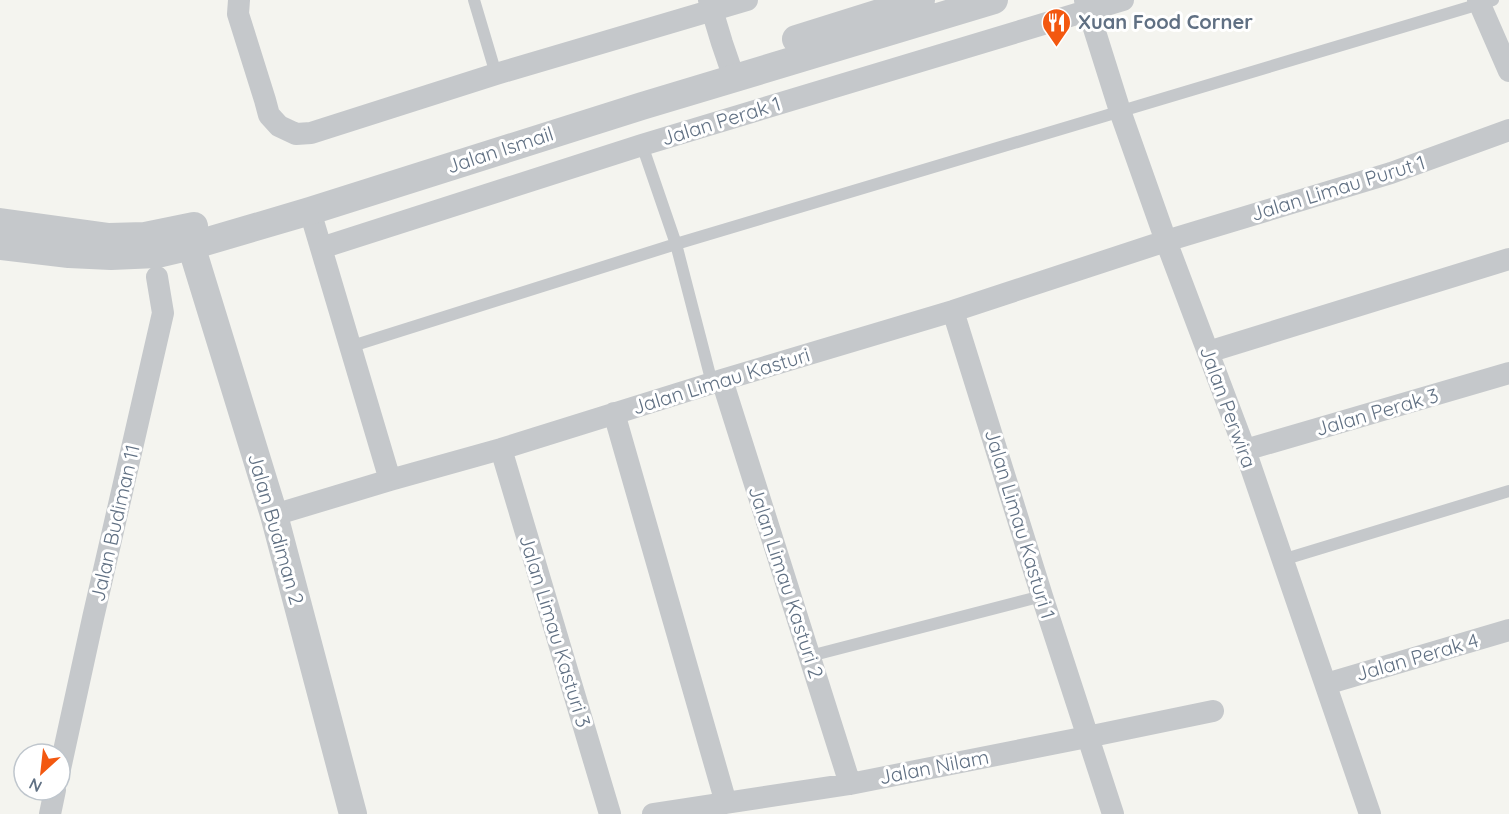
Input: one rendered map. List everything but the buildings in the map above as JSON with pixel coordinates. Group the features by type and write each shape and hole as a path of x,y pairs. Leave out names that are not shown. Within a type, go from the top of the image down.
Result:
{"street":[{"path":"239,0 238,14 266,100 268,115 279,126 296,134 311,133 710,5 747,0"},
{"name":"Jalan Ismail","path":"0,222 109,237 189,237 310,211 731,69 921,0"},
{"name":"Jalan Ismail","path":"0,246 69,254 111,256 156,254 189,237 731,69 994,0"},
{"name":"Jalan Perak 1","path":"321,248 1087,5 1123,0"},
{"path":"1484,1 1509,71"},
{"path":"710,5 731,69"},
{"name":"Jalan Perwira","path":"1087,5 1120,111 1166,241 1245,450 1370,814"},
{"name":"Jalan Limau Purut 1","path":"1166,241 1391,173 1509,130"},
{"path":"310,211 390,480"},
{"name":"Jalan Budiman 2","path":"189,237 274,515 353,814"},
{"name":"Jalan Limau Kasturi","path":"274,515 501,449 717,381 953,311 1166,241"},
{"path":"1208,352 1509,259"},
{"name":"Jalan Budiman 11","path":"66,742 163,314 157,277"},
{"name":"Jalan Limau Kasturi 1","path":"953,311 1113,814"},
{"name":"Jalan Perak 3","path":"1245,450 1509,374"},
{"name":"Jalan Limau Kasturi 2","path":"717,381 810,656 850,784"},
{"path":"614,413 726,803"},
{"name":"Jalan Limau Kasturi 3","path":"501,449 606,813"},
{"name":"Jalan Perak 4","path":"1326,684 1509,630"},
{"name":"Jalan Nilam","path":"653,814 850,784 1213,711"}],"lane":[{"path":"474,0 496,74"},
{"path":"349,347 676,244 1484,1"},
{"path":"642,145 676,244 717,381"},
{"path":"1282,560 1509,491"},
{"path":"810,656 1042,596"}],"place":[{"name":"Xuan Food Corner","path":"1057,48"}]}
